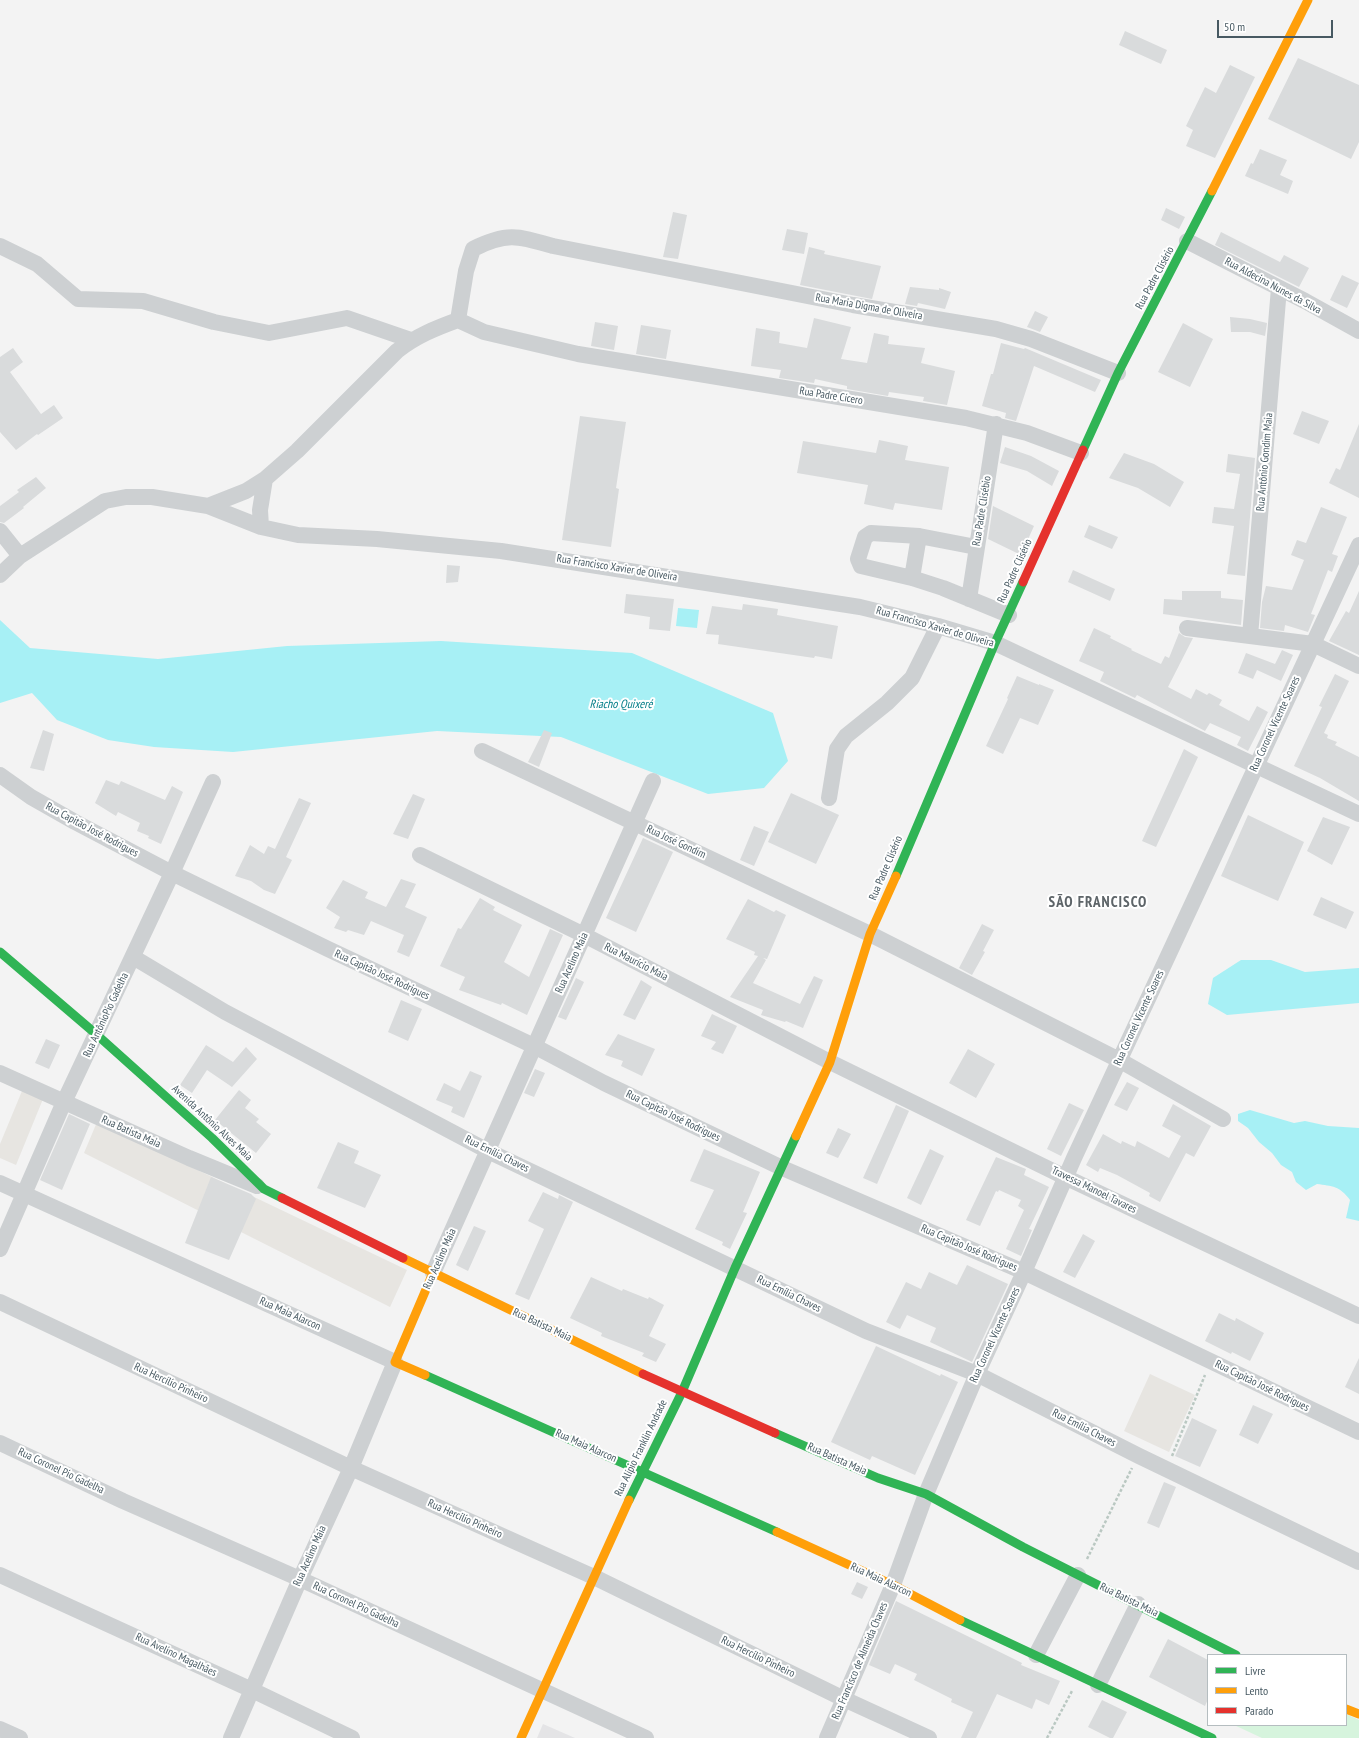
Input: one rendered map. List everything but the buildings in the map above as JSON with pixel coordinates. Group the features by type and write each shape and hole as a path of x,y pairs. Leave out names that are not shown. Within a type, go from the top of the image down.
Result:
{"main road":[{"name":"Rua Padre Clisério","path":"780,1167 830,1062 870,934 1081,453 1118,373 1187,241 1308,0"},
{"name":"Avenida Antônio Alves Maia","path":"0,952 96,1034 212,1138 264,1189 433,1273"},
{"name":"Rua Alípio Franklin Andrade","path":"521,1738 642,1470 682,1392 734,1268 780,1167"},
{"name":"Rua Acelino Maia","path":"396,1362 433,1273"},
{"name":"Rua Batista Maia","path":"433,1273 682,1392 878,1478 926,1494 1078,1575 1138,1604 1234,1654"},
{"name":"Rua Maia Alarcon","path":"396,1362 642,1470 893,1585 1036,1656 1212,1738"},
{"path":"1347,1709 1359,1714"}],"street":[{"name":"Rua Maria Digma de Oliveira","path":"458,320 466,271 473,249 503,237 524,238 553,246 854,305 996,329 1032,339 1118,373"},
{"name":"Rua Aldecina Nunes da Silva","path":"1187,241 1359,330"},
{"path":"0,246 37,264 78,299 143,301 214,322 269,333 347,318 411,340"},
{"name":"Rua Antônio Gondim Maia","path":"1250,636 1280,288"},
{"path":"208,506 246,491 265,479 297,451 397,351 411,340 432,329 458,320"},
{"name":"Rua Padre Cícero","path":"458,320 484,332 578,354 996,424 1027,433 1081,453"},
{"name":"Rua Padre Clisébio","path":"969,599 996,424"},
{"path":"261,527 260,510 265,479"},
{"name":"Rua Francisco Xavier de Oliveira","path":"0,575 20,556 97,506 115,498 152,498 208,506 261,527 298,535 377,539 501,551 860,606 938,626 996,644 1359,814"},
{"path":"0,531 20,556"},
{"path":"976,547 919,536 871,533 865,537 858,560 861,566 912,578 1009,615"},
{"path":"912,578 919,536"},
{"name":"Rua Coronel Vicente Soares","path":"926,1494 977,1374 1024,1272 1065,1176 1359,545"},
{"path":"829,798 837,749 846,736 887,703 912,678 938,626"},
{"path":"1187,628 1313,644 1359,666"},
{"name":"Rua José Gondim","path":"482,751 870,934 1119,1060 1223,1119"},
{"name":"Rua Capitão José Rodrigues","path":"0,775 31,797 172,873 328,949 534,1046 604,1083 780,1167 1024,1272 1359,1432"},
{"name":"Rua Acelino Maia","path":"433,1273 653,781"},
{"name":"Rua AntônioPio Gadelha","path":"0,1249 64,1102 133,957 213,782"},
{"name":"Rua Maurício Maia","path":"420,855 584,935 830,1062"},
{"name":"Rua Emília Chaves","path":"133,957 225,1012 488,1151 866,1331 977,1374 1139,1456 1359,1562"},
{"name":"Travessa Manoel Tavares","path":"830,1062 1359,1316"},
{"name":"Rua Batista Maia","path":"0,1073 189,1158 264,1189"},
{"name":"Rua Maia Alarcon","path":"0,1183 396,1362"},
{"name":"Rua Hercílio Pinheiro","path":"0,1302 350,1468 594,1577 844,1699 929,1738"},
{"name":"Rua Acelino Maia","path":"231,1738 396,1362"},
{"name":"Rua Coronel Pio Gadelha","path":"0,1443 123,1501 300,1579 646,1738"},
{"name":"Rua Francisco de Almeida Chaves","path":"827,1738 893,1585 926,1494"},
{"name":"Rua Avelino Magalhães","path":"0,1575 252,1690 352,1738"},
{"path":"1036,1656 1078,1575"},
{"path":"1098,1685 1138,1604"},
{"path":"0,1729 20,1738"}],"path":[{"path":"1166,1469 1211,1361"},
{"path":"1078,1575 1139,1456"},
{"path":"1047,1738 1080,1677"}],"shaded area":[{"path":"22,1091 43,1099 16,1165 0,1158 0,1144"},
{"path":"97,1122 407,1270 390,1307 84,1153"},
{"path":"1150,1374 1195,1395 1169,1452 1124,1431"},
{"path":"543,1724 575,1738 537,1738"}],"green space":[{"path":"1347,1714 1359,1720 1359,1738 1262,1738 1236,1726 1347,1726"}],"water":[{"path":"678,608 699,610 697,628 676,626"},
{"name":"Riacho Quixeré","path":"0,620 30,648 158,659 287,646 441,641 632,653 773,713 788,761 764,788 708,794 561,737 437,731 233,752 154,747 108,740 57,720 32,693 0,703"},
{"path":"1241,960 1271,960 1305,972 1359,968 1359,1003 1227,1015 1208,1004 1213,978"},
{"path":"1250,1110 1294,1123 1305,1121 1328,1126 1359,1128 1359,1221 1346,1218 1350,1200 1339,1189 1317,1184 1306,1190 1296,1182 1292,1172 1281,1165 1272,1153 1259,1142 1248,1128 1238,1121 1238,1114"}],"traffic: fast":[{"path":"1083,450 1118,373 1212,191"},
{"path":"896,876 995,643 1023,582"},
{"path":"0,952 96,1034 212,1138 264,1189 282,1198"},
{"path":"629,1500 682,1392 735,1268 796,1136"},
{"path":"425,1375 777,1532"},
{"path":"775,1433 878,1478 926,1494 1023,1547 1234,1654"},
{"path":"960,1620 1212,1738"}],"traffic: slow":[{"path":"1212,191 1308,0"},
{"path":"796,1136 830,1062 870,934 896,876"},
{"path":"403,1258 643,1374"},
{"path":"425,1375 395,1362 433,1273"},
{"path":"521,1738 629,1500"},
{"path":"777,1532 893,1585 960,1620"},
{"path":"1347,1709 1359,1714"}],"traffic: jam":[{"path":"1023,582 1083,450"},
{"path":"282,1198 403,1258"},
{"path":"643,1374 775,1433"}],"district":[{"name":"SÃO FRANCISCO","path":"1098,903"}]}
